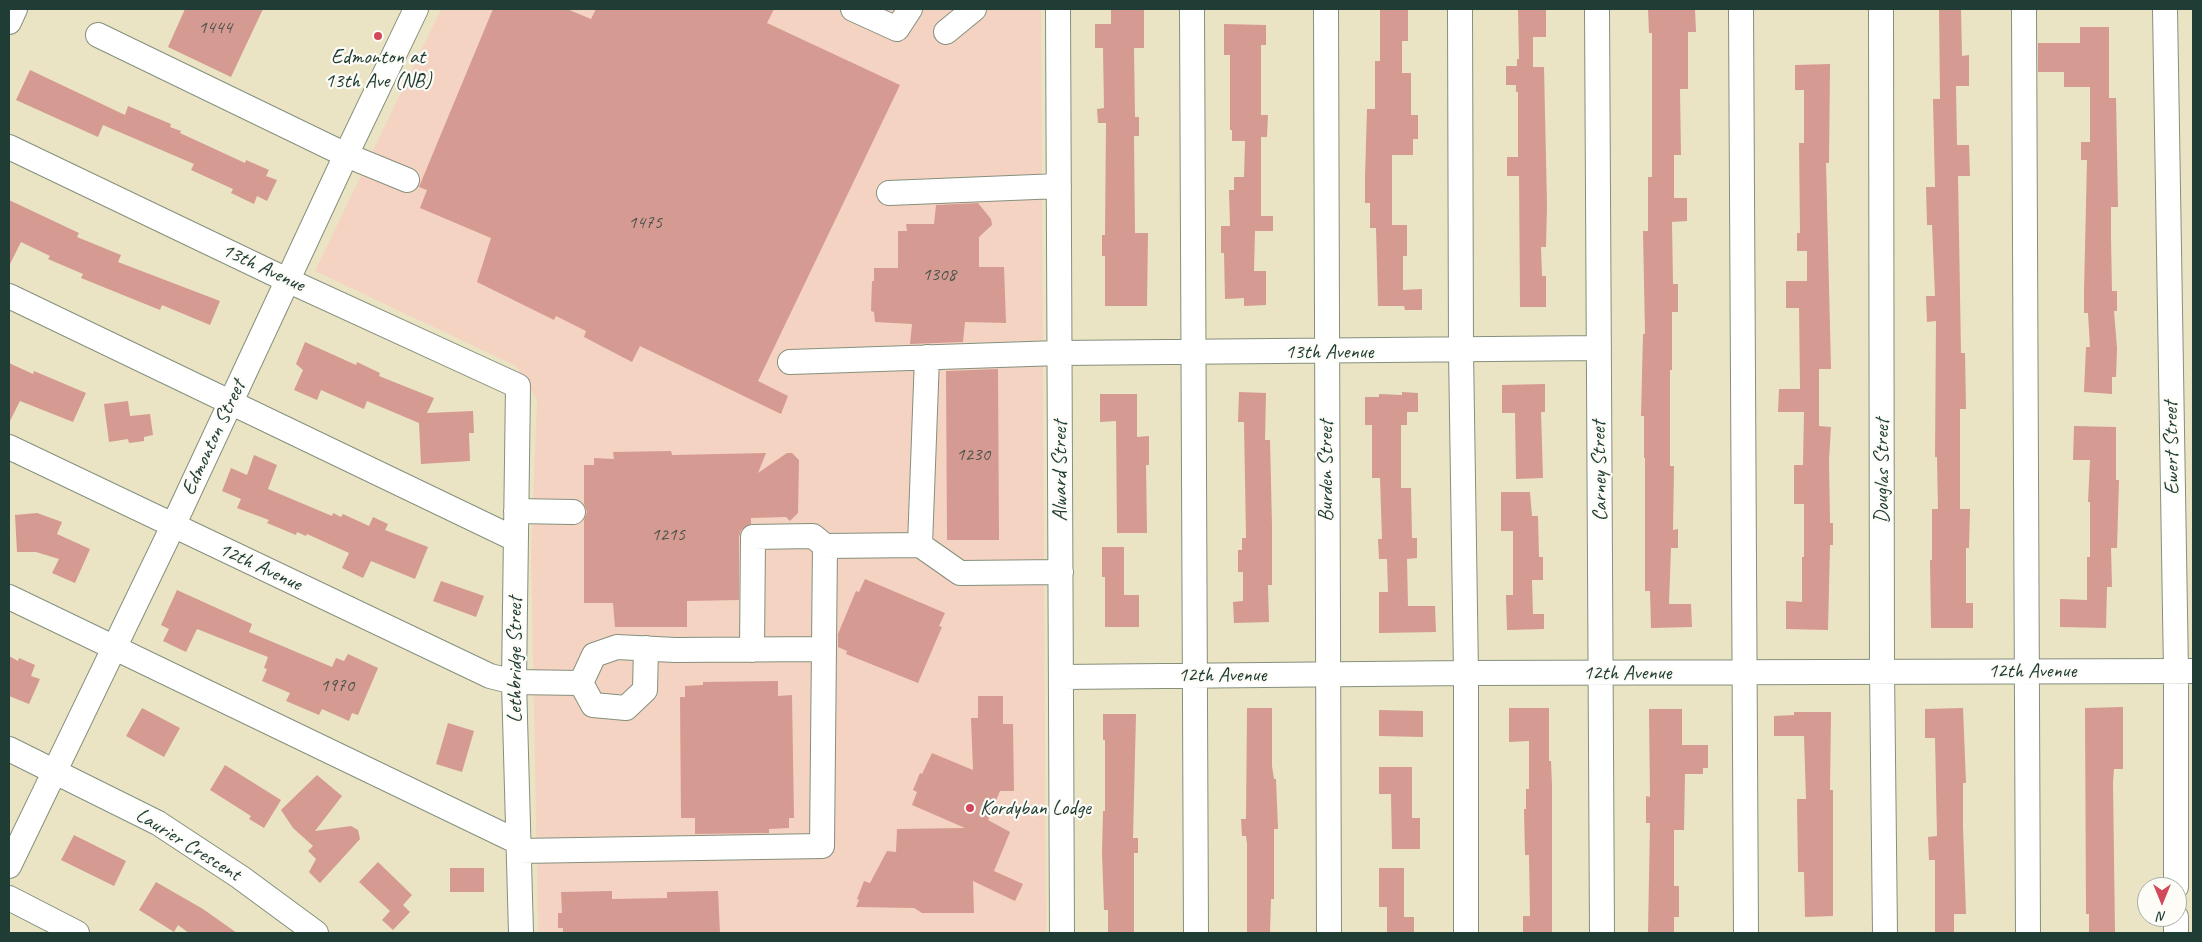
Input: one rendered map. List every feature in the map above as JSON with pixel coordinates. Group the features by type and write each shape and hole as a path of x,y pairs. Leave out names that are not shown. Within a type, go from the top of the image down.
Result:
{"street":[{"path":"9,22 15,9"},
{"name":"Edmonton Street","path":"9,866 53,770 173,526 346,154 416,9"},
{"path":"853,9 897,29 910,9"},
{"path":"946,32 974,9"},
{"name":"Alward Street","path":"1058,9 1062,933"},
{"path":"1192,9 1196,933"},
{"name":"Burden Street","path":"1326,9 1329,933"},
{"path":"1460,9 1460,351 1466,673 1466,933"},
{"name":"Carney Street","path":"1597,9 1602,933"},
{"path":"1741,9 1746,933"},
{"name":"Douglas Street","path":"1881,9 1882,671 1885,933"},
{"path":"2024,9 2028,933"},
{"name":"Ewert Street","path":"2166,9 2184,672 2176,877"},
{"path":"98,35 346,154 407,180"},
{"name":"13th Avenue","path":"9,147 287,280 518,386"},
{"path":"888,193 1059,186"},
{"path":"9,296 516,538"},
{"name":"13th Avenue","path":"790,362 1059,353 1460,351 1598,348"},
{"path":"920,545 927,357"},
{"name":"Lethbridge Street","path":"518,386 514,682 521,933"},
{"name":"12th Avenue","path":"9,447 490,676 514,682 581,683"},
{"path":"516,511 573,512"},
{"path":"752,650 753,537 813,536 825,546 920,545 960,573 1061,572"},
{"path":"9,598 113,646 518,846 822,846 825,546"},
{"path":"646,648 645,690 626,708 593,705 581,683 594,655 617,647 752,650 824,649"},
{"name":"12th Avenue","path":"1062,677 2026,670 2184,672"},
{"name":"Laurier Crescent","path":"9,749 165,828 248,883 316,933"},
{"path":"9,898 77,933"}],"shaded area":[{"path":"441,9 1041,9 1046,933 538,933 531,551 537,400 516,366 315,271"}],"building":[{"path":"185,9 263,9 231,77 168,47"},
{"path":"493,9 567,9 591,19 596,9 774,9 767,23 900,85 758,381 788,396 781,414 640,346 632,362 584,337 586,331 556,316 554,320 477,282 491,238 420,208 427,190 419,187"},
{"path":"1111,9 1144,9 1144,48 1134,48 1135,117 1139,117 1139,136 1134,136 1135,233 1148,233 1147,306 1105,306 1105,256 1102,256 1102,235 1105,235 1106,123 1098,123 1097,109 1104,108 1103,48 1095,48 1095,24 1111,24"},
{"path":"1380,9 1408,9 1408,41 1402,41 1402,73 1411,73 1411,115 1418,115 1418,139 1413,139 1413,155 1392,155 1392,225 1407,225 1407,256 1403,256 1403,290 1422,289 1422,310 1405,310 1404,306 1378,306 1376,228 1370,228 1370,203 1365,203 1365,177 1367,109 1375,109 1375,61 1380,61"},
{"path":"1518,9 1546,9 1546,37 1533,37 1533,67 1544,67 1547,205 1546,247 1541,247 1542,276 1546,276 1546,307 1520,307 1519,176 1507,176 1507,157 1518,157 1518,92 1516,92 1516,85 1506,85 1506,66 1517,66 1517,59 1519,59"},
{"path":"1648,9 1695,9 1696,32 1688,32 1688,89 1680,89 1681,155 1674,155 1674,198 1687,198 1687,221 1672,222 1673,284 1678,284 1678,312 1672,312 1672,370 1670,370 1670,466 1674,466 1673,530 1678,529 1678,548 1671,548 1669,604 1691,604 1692,627 1651,628 1650,591 1645,591 1645,458 1644,416 1641,416 1643,334 1645,334 1643,231 1648,231 1648,177 1652,177 1652,33 1649,33"},
{"path":"1939,9 1961,9 1962,56 1969,55 1969,86 1956,86 1957,145 1969,145 1970,176 1958,176 1961,353 1965,353 1966,409 1960,409 1960,509 1970,509 1969,548 1966,548 1966,603 1973,603 1973,628 1931,628 1930,560 1932,560 1932,509 1938,509 1937,457 1935,457 1936,321 1927,322 1926,296 1935,296 1932,225 1927,225 1926,187 1935,187 1933,99 1940,99"},
{"path":"1224,24 1266,25 1266,45 1261,45 1261,115 1268,115 1267,137 1261,137 1261,216 1273,216 1273,231 1255,231 1254,271 1266,271 1266,305 1244,306 1244,298 1225,299 1224,253 1221,253 1221,226 1230,226 1229,190 1234,190 1234,177 1244,177 1245,141 1232,141 1232,130 1230,130 1230,55 1224,55"},
{"path":"2080,27 2109,27 2109,98 2116,98 2118,207 2111,207 2111,239 2112,291 2117,291 2117,311 2114,311 2117,348 2116,377 2112,377 2112,394 2084,392 2086,347 2090,347 2088,313 2084,313 2087,160 2081,160 2081,142 2090,142 2090,87 2064,87 2064,72 2038,72 2038,43 2080,43"},
{"path":"1830,64 1829,163 1826,163 1831,369 1819,369 1819,426 1831,427 1829,460 1830,523 1833,523 1833,545 1830,545 1828,630 1786,629 1786,601 1802,602 1802,557 1804,557 1804,504 1794,504 1794,465 1803,465 1804,412 1778,412 1779,389 1800,389 1799,308 1786,308 1786,281 1807,281 1807,251 1797,251 1797,233 1800,233 1799,143 1804,143 1804,90 1795,90 1795,65"},
{"path":"30,70 125,115 128,106 171,124 170,127 181,131 180,133 245,163 246,160 269,170 266,176 277,180 267,201 257,196 254,204 231,193 233,189 191,170 194,164 103,125 98,137 16,100"},
{"path":"9,200 79,233 77,237 121,255 118,262 220,301 210,325 162,305 160,310 81,278 83,274 48,259 50,256 21,242 9,266"},
{"path":"978,203 991,219 992,225 979,237 979,267 1004,267 1006,323 965,322 963,342 910,344 912,324 875,322 874,312 871,311 874,268 898,268 898,231 907,231 906,224 934,224 936,205"},
{"path":"305,342 356,365 357,362 380,373 379,376 434,398 427,413 473,411 474,433 469,433 470,461 421,464 419,423 367,401 364,409 321,390 317,400 294,390 303,370 296,364"},
{"path":"9,363 33,374 34,371 86,393 73,422 20,401 9,423"},
{"path":"998,369 999,540 947,540 946,371"},
{"path":"1545,384 1545,412 1541,412 1543,478 1516,479 1515,413 1502,413 1502,385"},
{"path":"1239,392 1266,393 1265,440 1270,440 1272,526 1272,585 1268,585 1269,622 1234,623 1233,602 1243,601 1243,572 1238,572 1238,550 1242,550 1242,538 1246,538 1244,422 1238,422"},
{"path":"1402,392 1418,393 1418,412 1407,412 1407,425 1401,425 1401,488 1411,488 1412,538 1417,538 1417,558 1407,559 1408,606 1435,606 1436,632 1379,633 1379,592 1388,592 1387,559 1379,559 1378,539 1382,539 1380,478 1372,478 1372,425 1365,425 1365,397 1379,397 1379,394 1402,395"},
{"path":"1100,394 1137,394 1137,437 1149,436 1149,465 1146,465 1147,533 1117,533 1116,421 1100,422"},
{"path":"128,401 130,416 150,414 153,435 144,437 144,441 129,443 128,439 109,442 104,404"},
{"path":"2074,426 2116,427 2116,480 2119,480 2117,548 2111,548 2112,587 2107,587 2106,628 2060,627 2060,599 2087,600 2087,557 2090,557 2090,502 2088,502 2090,460 2073,460"},
{"path":"671,451 672,455 766,453 758,473 787,453 792,453 799,460 798,513 790,521 786,517 751,518 751,524 741,530 739,537 739,600 687,601 687,627 615,627 613,603 584,603 584,520 587,512 584,504 584,465 594,465 594,458 614,459 613,452"},
{"path":"254,455 277,465 268,489 332,516 333,513 341,517 343,514 369,526 373,517 388,524 385,530 428,547 415,579 371,561 363,578 342,568 349,553 307,534 306,536 297,532 296,535 267,523 269,520 237,508 241,499 222,491 231,468 247,475"},
{"path":"1501,492 1530,492 1532,516 1538,516 1539,557 1543,557 1543,580 1532,580 1533,614 1544,614 1544,629 1507,630 1506,595 1513,595 1513,531 1501,531"},
{"path":"37,513 62,522 57,534 90,549 75,583 52,573 59,559 36,552 17,552 15,515"},
{"path":"1102,547 1124,547 1124,595 1139,595 1139,627 1105,627 1105,577 1102,577"},
{"path":"865,579 945,613 939,626 942,627 918,683 846,654 847,651 838,647 838,634 856,591 859,592"},
{"path":"441,581 484,596 476,617 433,601"},
{"path":"177,590 252,624 249,632 332,667 336,658 344,661 348,654 378,668 358,715 352,713 349,721 322,709 319,715 286,701 290,693 262,681 267,669 264,668 268,657 197,629 186,652 163,641 169,629 161,625"},
{"path":"9,656 18,661 19,658 35,665 31,676 40,679 29,704 9,696"},
{"path":"778,681 778,696 792,695 794,818 789,818 789,828 769,829 769,833 695,834 695,818 681,818 680,697 685,697 685,686 703,685 703,682"},
{"name":"Kordyban Lodge","path":"978,696 1003,696 1003,724 1013,724 1014,791 1000,791 988,820 1010,832 994,871 1023,884 1015,901 973,881 974,913 922,913 914,908 856,907 864,881 870,883 887,851 896,852 897,829 965,828 912,805 917,792 913,790 920,773 922,774 932,753 973,770 971,718 978,718"},
{"path":"2123,707 2123,769 2114,769 2113,783 2115,933 2089,933 2089,914 2086,914 2085,708"},
{"path":"142,708 180,728 164,757 126,736"},
{"path":"1247,708 1272,708 1272,766 1274,779 1276,779 1278,829 1274,829 1274,899 1271,899 1270,933 1247,933 1247,844 1246,836 1242,836 1241,819 1246,819"},
{"path":"1509,708 1549,708 1549,761 1551,761 1552,786 1552,933 1523,933 1523,916 1530,916 1529,855 1525,855 1524,809 1526,809 1526,789 1529,789 1529,741 1509,742"},
{"path":"1963,708 1966,783 1963,783 1963,827 1966,914 1954,914 1954,933 1935,933 1935,860 1929,860 1928,837 1937,836 1935,738 1925,738 1925,709"},
{"path":"1649,709 1682,709 1682,745 1708,745 1708,768 1703,768 1703,774 1685,774 1684,830 1674,830 1674,886 1679,886 1679,917 1674,917 1674,933 1648,933 1650,823 1646,823 1646,796 1650,797"},
{"path":"1379,710 1423,711 1423,737 1379,736"},
{"path":"1794,712 1831,712 1830,790 1833,790 1833,916 1805,917 1804,872 1798,872 1797,799 1806,799 1804,736 1774,736 1774,716 1794,715"},
{"path":"1103,714 1136,714 1133,838 1138,838 1138,853 1134,853 1134,933 1108,933 1108,910 1104,910 1102,852 1103,811 1105,811 1105,740 1103,740"},
{"path":"448,723 474,731 462,772 436,764"},
{"path":"225,765 281,800 264,828 249,819 251,816 210,790"},
{"path":"1379,767 1412,767 1412,818 1420,818 1420,849 1392,849 1391,794 1379,794"},
{"path":"317,775 342,796 315,831 351,826 358,830 360,839 320,883 309,872 316,859 308,851 313,846 293,828 281,810"},
{"path":"74,835 126,861 114,886 61,860"},
{"path":"378,862 412,895 403,905 410,912 393,930 382,920 390,911 359,882"},
{"path":"450,868 484,868 484,892 450,892"},
{"path":"1379,868 1404,868 1404,917 1414,917 1414,933 1387,933 1387,907 1379,907"},
{"path":"156,882 203,909 237,933 189,933 178,925 174,932 139,910"},
{"path":"612,891 612,899 667,898 667,892 718,891 720,933 563,933 563,928 558,928 558,913 562,913 561,892"}],"place":[{"name":"Edmonton at 13th Ave (NB)","path":"378,36"},
{"name":"Kordyban Lodge","path":"970,808"}]}
